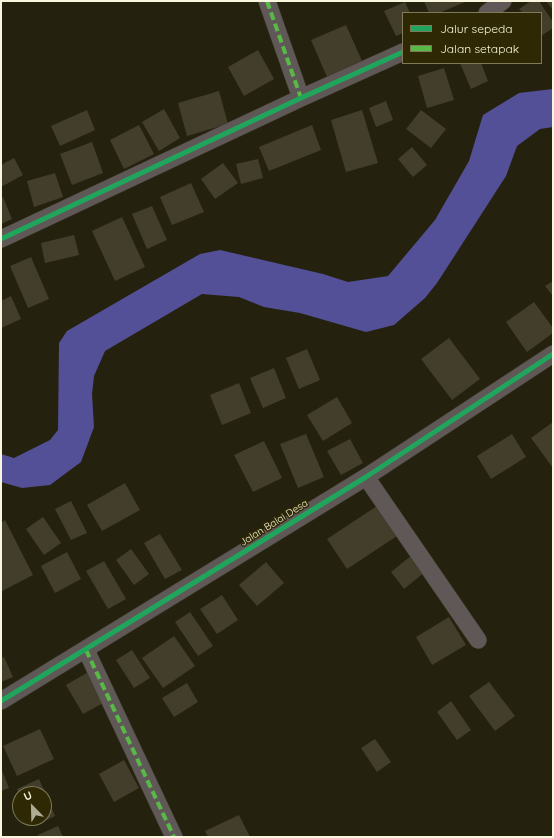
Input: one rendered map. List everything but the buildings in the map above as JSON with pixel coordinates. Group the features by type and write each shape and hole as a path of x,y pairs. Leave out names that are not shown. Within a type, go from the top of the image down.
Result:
{"street":[{"path":"267,1 301,98"},
{"path":"488,12 503,1"},
{"path":"1,239 301,98 402,52"},
{"name":"Jalan Balai Desa","path":"1,701 366,477 553,354"},
{"path":"366,477 478,640"},
{"path":"86,650 174,837"}],"shaded area":[{"path":"553,89 553,127 540,129 517,146 506,176 437,283 425,298 394,325 366,332 300,313 264,307 239,297 202,294 105,351 94,376 92,394 94,427 81,462 50,485 22,488 1,482 1,454 14,458 50,440 58,430 59,343 67,331 200,254 220,250 323,274 348,282 388,276 435,220 469,161 483,115 519,93"}],"marked path":[{"path":"267,1 301,98"},
{"path":"86,650 174,837"}],"cycle path":[{"path":"1,239 301,98 402,52"},
{"path":"1,701 366,477 553,354"}]}
